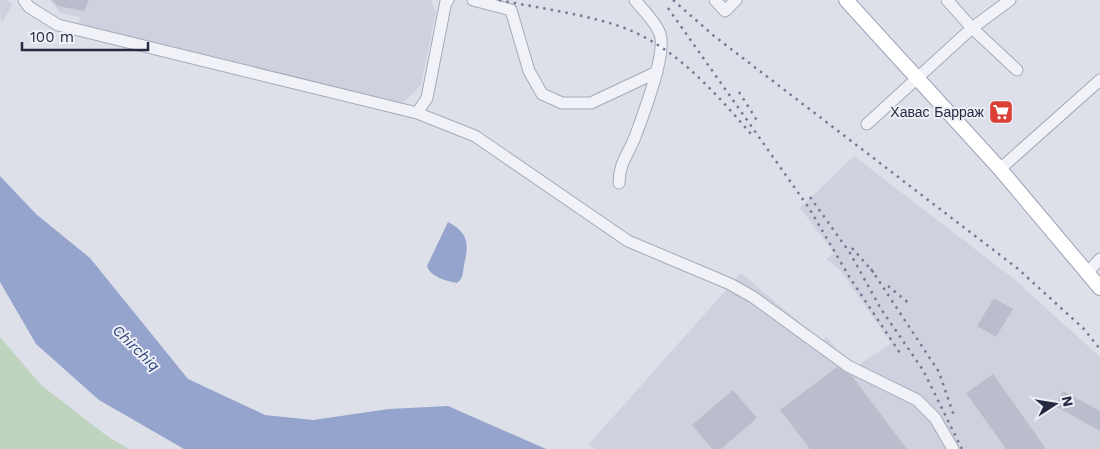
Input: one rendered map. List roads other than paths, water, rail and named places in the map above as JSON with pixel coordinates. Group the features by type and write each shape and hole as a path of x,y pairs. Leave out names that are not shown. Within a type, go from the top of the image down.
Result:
{"main road":[{"path":"846,0 921,77"},
{"path":"856,0 921,77 1095,268 1100,288"}],"street":[{"path":"24,0 29,7 58,25 417,113 475,136 628,242 730,284 753,297 848,366 917,400 935,418 953,449"},
{"path":"417,113 427,98 446,1 448,0"},
{"path":"473,0 511,10 529,71 542,94 562,103 591,103 657,72"},
{"path":"619,183 619,169 635,138 663,48 660,33 635,0"},
{"path":"715,0 725,11 736,0"},
{"path":"947,0 972,28 1017,70"},
{"path":"867,124 921,77 972,28 1010,0"},
{"path":"1002,167 1100,80"}],"water":[{"name":"Chirchiq","path":"0,176 36,214 90,258 188,379 265,415 313,420 389,409 448,406 546,449 184,449 99,400 36,344 0,282"},
{"path":"448,222 460,230 464,235 467,245 462,275 457,283 435,276 427,266"}],"railway":[{"path":"499,0 587,17 616,25 655,43 706,85 751,134"},
{"path":"673,0 714,36 1017,268 1083,328 1100,349"},
{"path":"668,8 809,208 850,278 902,356"},
{"path":"739,92 758,122"},
{"path":"810,197 850,253 881,309 923,370 962,449"},
{"path":"852,248 875,274"},
{"path":"871,269 939,372 954,416"},
{"path":"888,286 911,305"}],"place":[{"name":"Хавас Барраж","path":"1001,112"}]}
